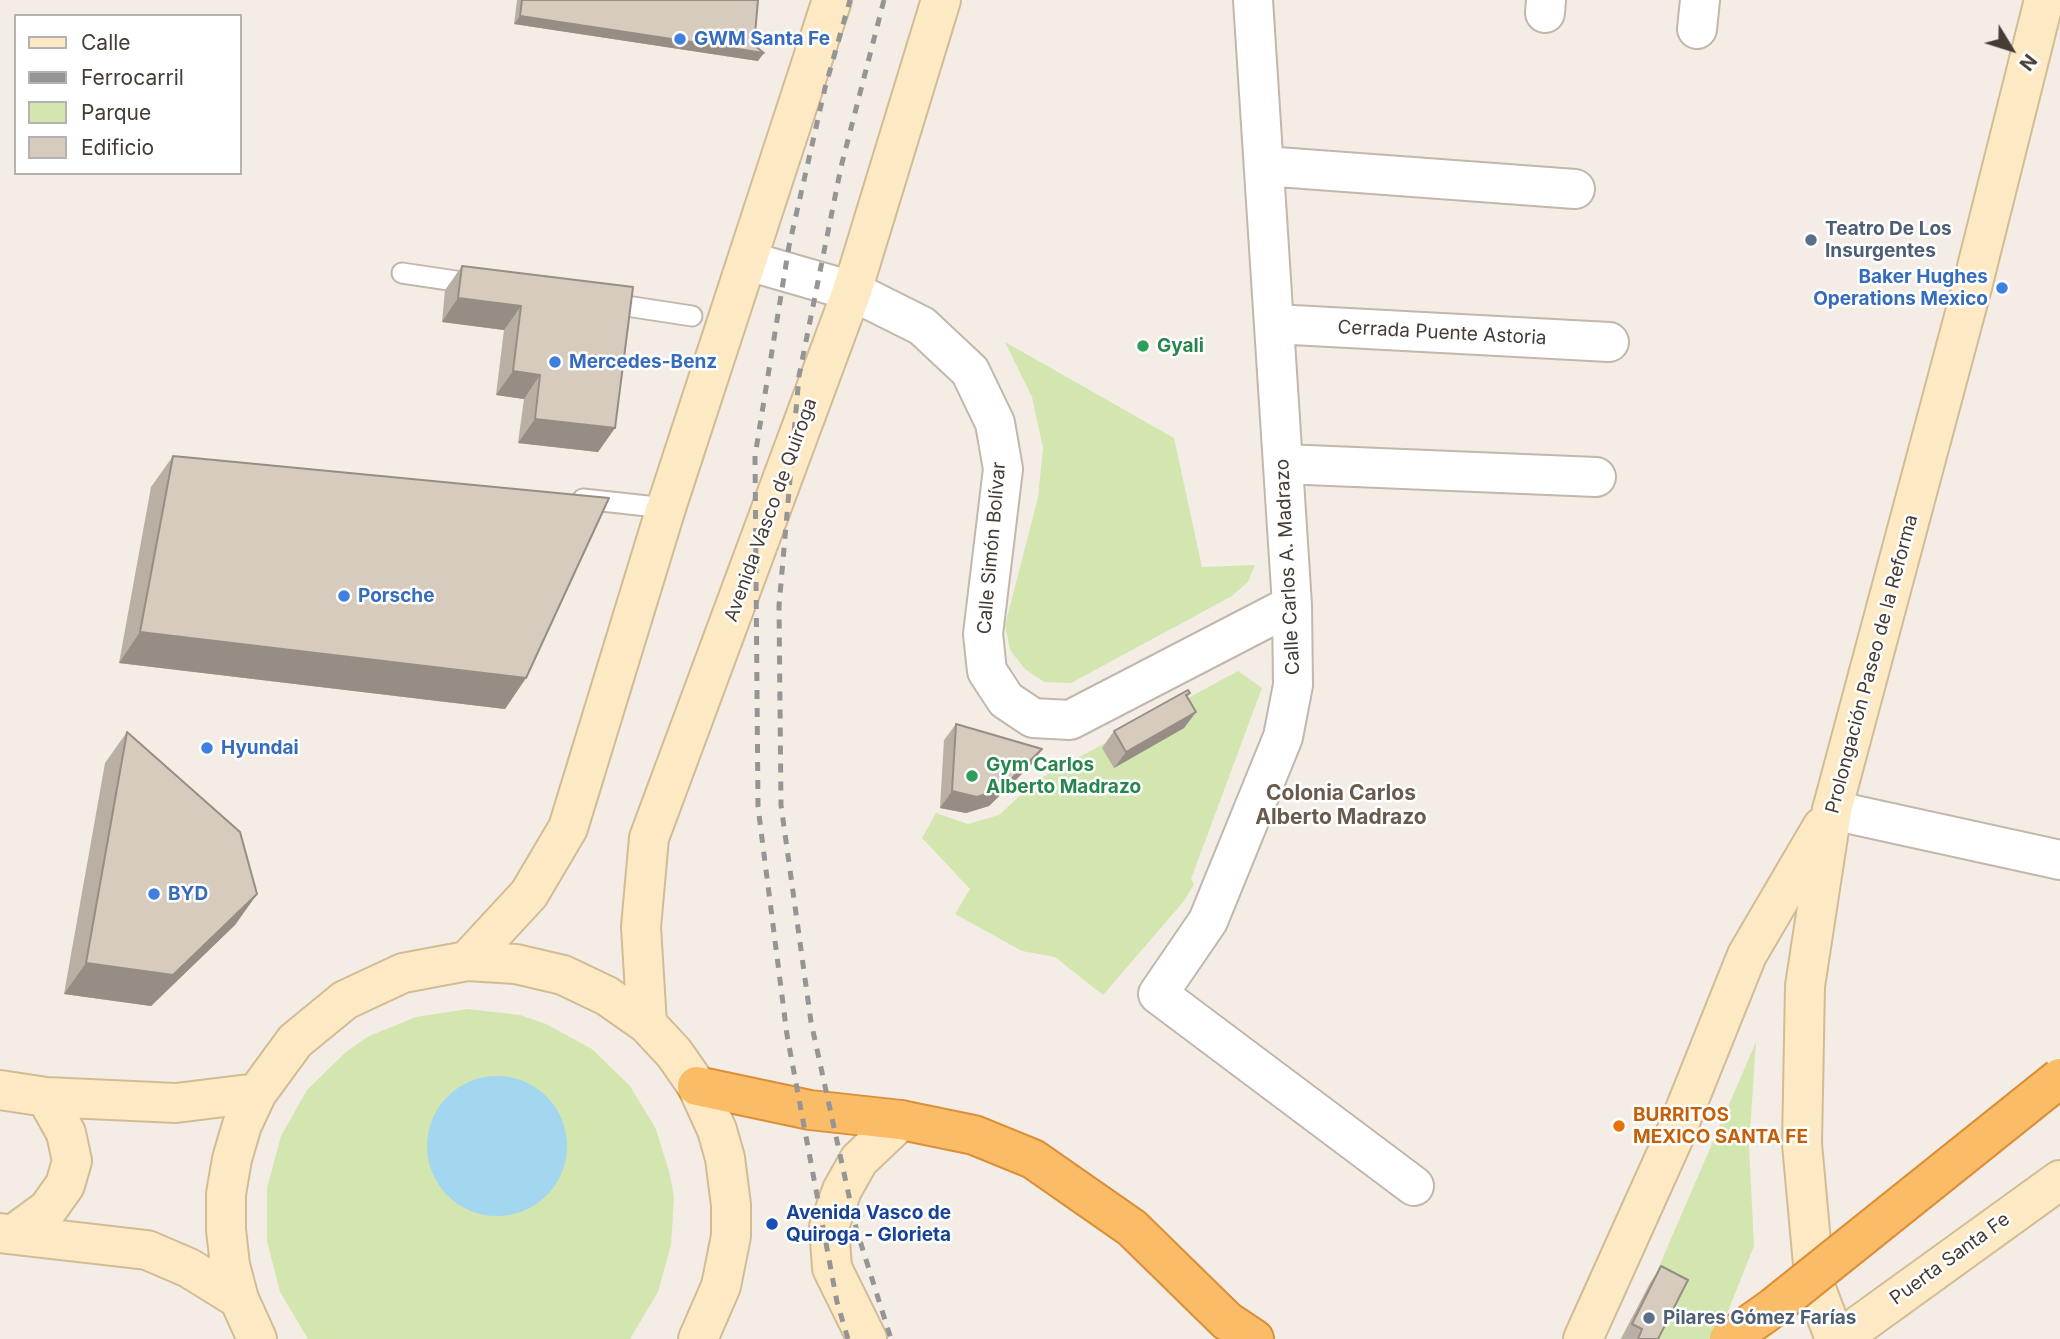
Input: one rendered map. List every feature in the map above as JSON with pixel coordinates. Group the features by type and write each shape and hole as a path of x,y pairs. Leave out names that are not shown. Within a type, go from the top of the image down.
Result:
{"highway":[{"path":"1730,1339 1774,1307 2060,1078"},
{"path":"697,1086 810,1110 901,1120 974,1135 1033,1159 1132,1228 1240,1330"}],"main road":[{"path":"467,961 529,894 568,828 666,508 832,0"},
{"name":"Avenida Vasco de Quiroga","path":"647,1024 641,927 649,838 852,291 941,0"},
{"name":"Prolongación Paseo de la Reforma","path":"1838,1339 1815,1286 1802,1144 1805,986 1832,810 1972,287 2044,0"},
{"path":"1583,1339 1674,1137 1747,955 1832,810"},
{"path":"257,1339 239,1299 229,1253 226,1194 239,1136 257,1093 295,1041 345,1000 403,973 467,961 516,964 563,975 607,996 647,1024 674,1053 697,1086 717,1130 730,1181 731,1205 731,1236 721,1286 698,1339"},
{"path":"0,1090 46,1097 176,1103 257,1093"},
{"path":"7,1233 48,1209 65,1185 72,1161 66,1133 46,1097"},
{"path":"867,1339 832,1268 829,1227 842,1189 859,1160 901,1120"},
{"name":"Puerta Santa Fe","path":"1838,1339 2060,1180"},
{"path":"7,1233 147,1250 189,1268 239,1299"}],"street":[{"name":"Calle Carlos A. Madrazo","path":"1253,0 1292,605 1293,685 1283,737 1208,921 1157,994 1414,1186"},
{"path":"1264,166 1575,189"},
{"name":"Calle Simón Bolívar","path":"748,261 852,291 922,326 970,371 995,423 1003,469 983,634 987,671 1006,700 1033,718 1070,720 1292,605"},
{"name":"Cerrada Puente Astoria","path":"1274,324 1609,342"},
{"path":"1283,464 1596,477"},
{"path":"1832,810 2060,859"}],"lane":[{"path":"402,273 498,287"},
{"path":"593,301 692,316"},
{"path":"569,498 666,508"}],"green space":[{"path":"1005,342 1174,438 1202,567 1255,565 1248,582 1232,596 1071,683 1044,682 1025,669 1010,650 1005,625 1038,498 1043,448 1032,397"},
{"path":"1238,671 1262,688 1191,879 1194,884 1184,901 1103,995 1055,957 1022,951 955,914 970,889 922,838 936,813 968,824 999,815 1037,780"},
{"path":"468,1009 520,1015 546,1024 592,1049 630,1086 656,1129 674,1198 671,1245 658,1292 630,1339 308,1339 280,1292 267,1241 267,1188 281,1136 307,1090 345,1053 367,1037 416,1017","holes":["466,1083 468,1209 449,1197 435,1179 435,1115 448,1096"]},
{"path":"1756,1042 1749,1146 1754,1246 1717,1339 1620,1339 1654,1278"}],"water":[{"path":"497,1076 524,1082 546,1097 561,1119 567,1146 561,1173 546,1195 524,1210 497,1216 470,1210 448,1195 433,1173 427,1146 433,1119 448,1097 470,1082"}],"building":[{"name":"GWM Santa Fe","path":"522,0 758,0 754,45 764,53 520,16"},
{"name":"Mercedes-Benz","path":"462,266 633,287 615,428 535,419 540,375 513,371 521,306 458,298"},
{"name":"Porsche","path":"173,456 609,498 526,678 140,632"},
{"path":"1188,690 1190,693 1186,695 1196,712 1126,752 1114,731"},
{"path":"956,724 1042,749 1001,789 977,797 952,791"},
{"name":"BYD","path":"127,732 240,832 257,894 173,975 86,963"},
{"name":"Pilares Gómez Farías","path":"1661,1266 1688,1280 1658,1339 1638,1339 1642,1329 1632,1324"}],"railway":[{"path":"848,1339 837,1302 787,1035 758,807 755,456 789,246 825,88 850,0"},
{"path":"884,0 841,167 799,376 779,606 781,805 811,1022 856,1228 891,1339"}],"place":[{"name":"GWM Santa Fe","path":"680,39"},
{"name":"Teatro De Los Insurgentes","path":"1811,240"},
{"name":"Baker Hughes Operations Mexico","path":"2002,288"},
{"name":"Gyali","path":"1143,346"},
{"name":"Mercedes-Benz","path":"555,362"},
{"name":"Porsche","path":"344,596"},
{"name":"Hyundai","path":"207,748"},
{"name":"Gym Carlos Alberto Madrazo","path":"972,776"},
{"name":"BYD","path":"154,894"},
{"name":"BURRITOS MEXICO SANTA FE","path":"1619,1126"},
{"name":"Avenida Vasco de Quiroga - Glorieta","path":"772,1224"},
{"name":"Pilares Gómez Farías","path":"1649,1318"}],"district":[{"name":"Colonia Carlos Alberto Madrazo","path":"1341,806"}]}
